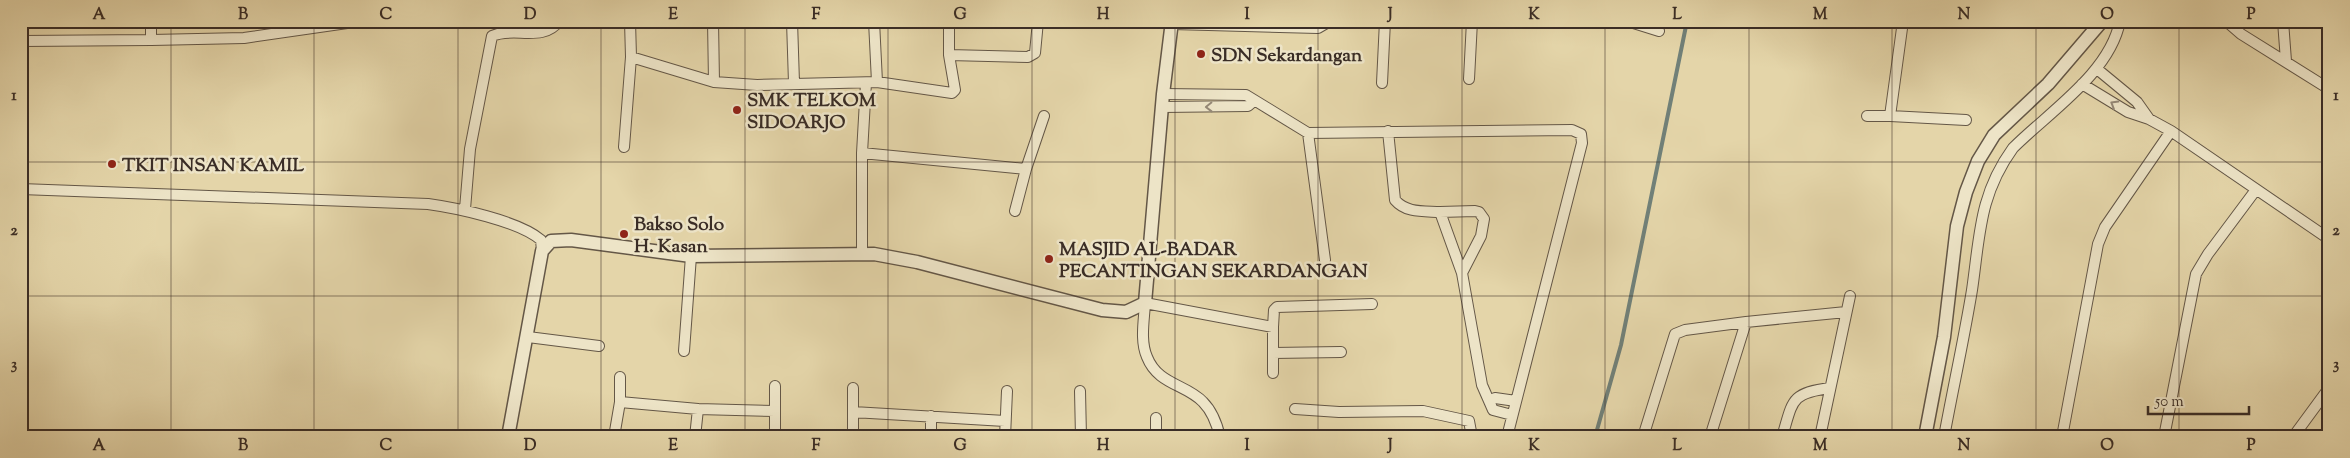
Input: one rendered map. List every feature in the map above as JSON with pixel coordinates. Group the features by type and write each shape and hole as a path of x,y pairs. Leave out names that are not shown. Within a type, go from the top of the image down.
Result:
{"street":[{"path":"151,21 151,40"},
{"path":"21,41 244,38 361,21"},
{"path":"466,209 470,149 492,36 504,32 544,33 554,28 558,21"},
{"path":"624,147 631,57 630,21"},
{"path":"713,21 714,82"},
{"path":"792,21 794,82"},
{"path":"874,21 876,82"},
{"path":"631,57 714,82 757,85 794,82 876,82 952,93 955,90 949,56 949,21"},
{"path":"949,56 1028,56 1035,53 1038,21"},
{"path":"1382,83 1385,21"},
{"path":"1470,79 1472,21"},
{"path":"1627,21 1659,31"},
{"path":"1890,116 1903,21"},
{"path":"1925,437 1944,337 1957,226 1966,192 1978,161 1994,135 2048,84 2102,21"},
{"path":"1944,437 1972,288 1982,214 1989,190 2013,148 2097,69 2116,39 2120,21"},
{"path":"2226,21 2241,34 2329,89"},
{"path":"2283,21 2286,61"},
{"path":"1220,437 1217,422 1204,402 1191,393 1179,388 1153,369 1144,344 1145,303 1172,22 1318,28 1330,22"},
{"path":"2097,69 2137,102 2149,118"},
{"path":"862,254 862,153 866,83"},
{"path":"2082,84 2128,112 2149,118 2172,131 2255,191 2329,239"},
{"path":"1163,100 1246,95 1308,133 1572,130 1581,134 1582,143 1507,437"},
{"path":"1014,212 1044,116"},
{"path":"1867,116 1966,120"},
{"path":"1388,131 1395,200 1401,207 1406,210 1440,212 1475,211 1479,212 1484,219 1481,236 1462,273"},
{"path":"2062,437 2098,244 2105,228 2172,131"},
{"path":"1308,133 1325,260"},
{"path":"862,153 1026,169"},
{"path":"21,189 405,202 466,209 536,236 541,240 542,251 528,337 520,365 508,437"},
{"path":"2164,437 2196,274 2208,254 2255,191"},
{"path":"1440,212 1462,273 1482,385 1493,410 1512,415"},
{"path":"542,251 551,241 562,240 691,256 862,254 917,262 1102,310 1126,312 1145,303 1273,327"},
{"path":"684,351 691,256"},
{"path":"1820,437 1850,296"},
{"path":"1273,373 1274,310 1277,307 1372,304"},
{"path":"1643,437 1675,334 1746,322 1846,312"},
{"path":"1710,437 1746,322"},
{"path":"528,337 599,346"},
{"path":"1273,353 1341,352"},
{"path":"614,437 620,402 620,377"},
{"path":"775,386 775,437"},
{"path":"852,388 853,437"},
{"path":"1782,437 1794,400 1801,394 1830,388"},
{"path":"2293,437 2329,388"},
{"path":"1005,437 1007,391"},
{"path":"1080,391 1081,437"},
{"path":"1490,400 1495,398 1516,401"},
{"path":"620,402 698,409 775,411"},
{"path":"695,437 698,409"},
{"path":"1295,409 1339,412 1423,411 1469,421 1472,437"},
{"path":"853,412 1005,421"},
{"path":"931,416 931,437"},
{"path":"1156,418 1156,437"}],"waterway":[{"path":"1595,437 1621,345 1687,21"}],"place":[{"name":"SDN Sekardangan","path":"1201,54"},
{"name":"SMK TELKOM SIDOARJO","path":"737,110"},
{"name":"TKIT INSAN KAMIL","path":"112,164"},
{"name":"Bakso Solo H. Kasan","path":"624,234"},
{"name":"MASJID AL-BADAR PECANTINGAN SEKARDANGAN","path":"1049,259"}]}
